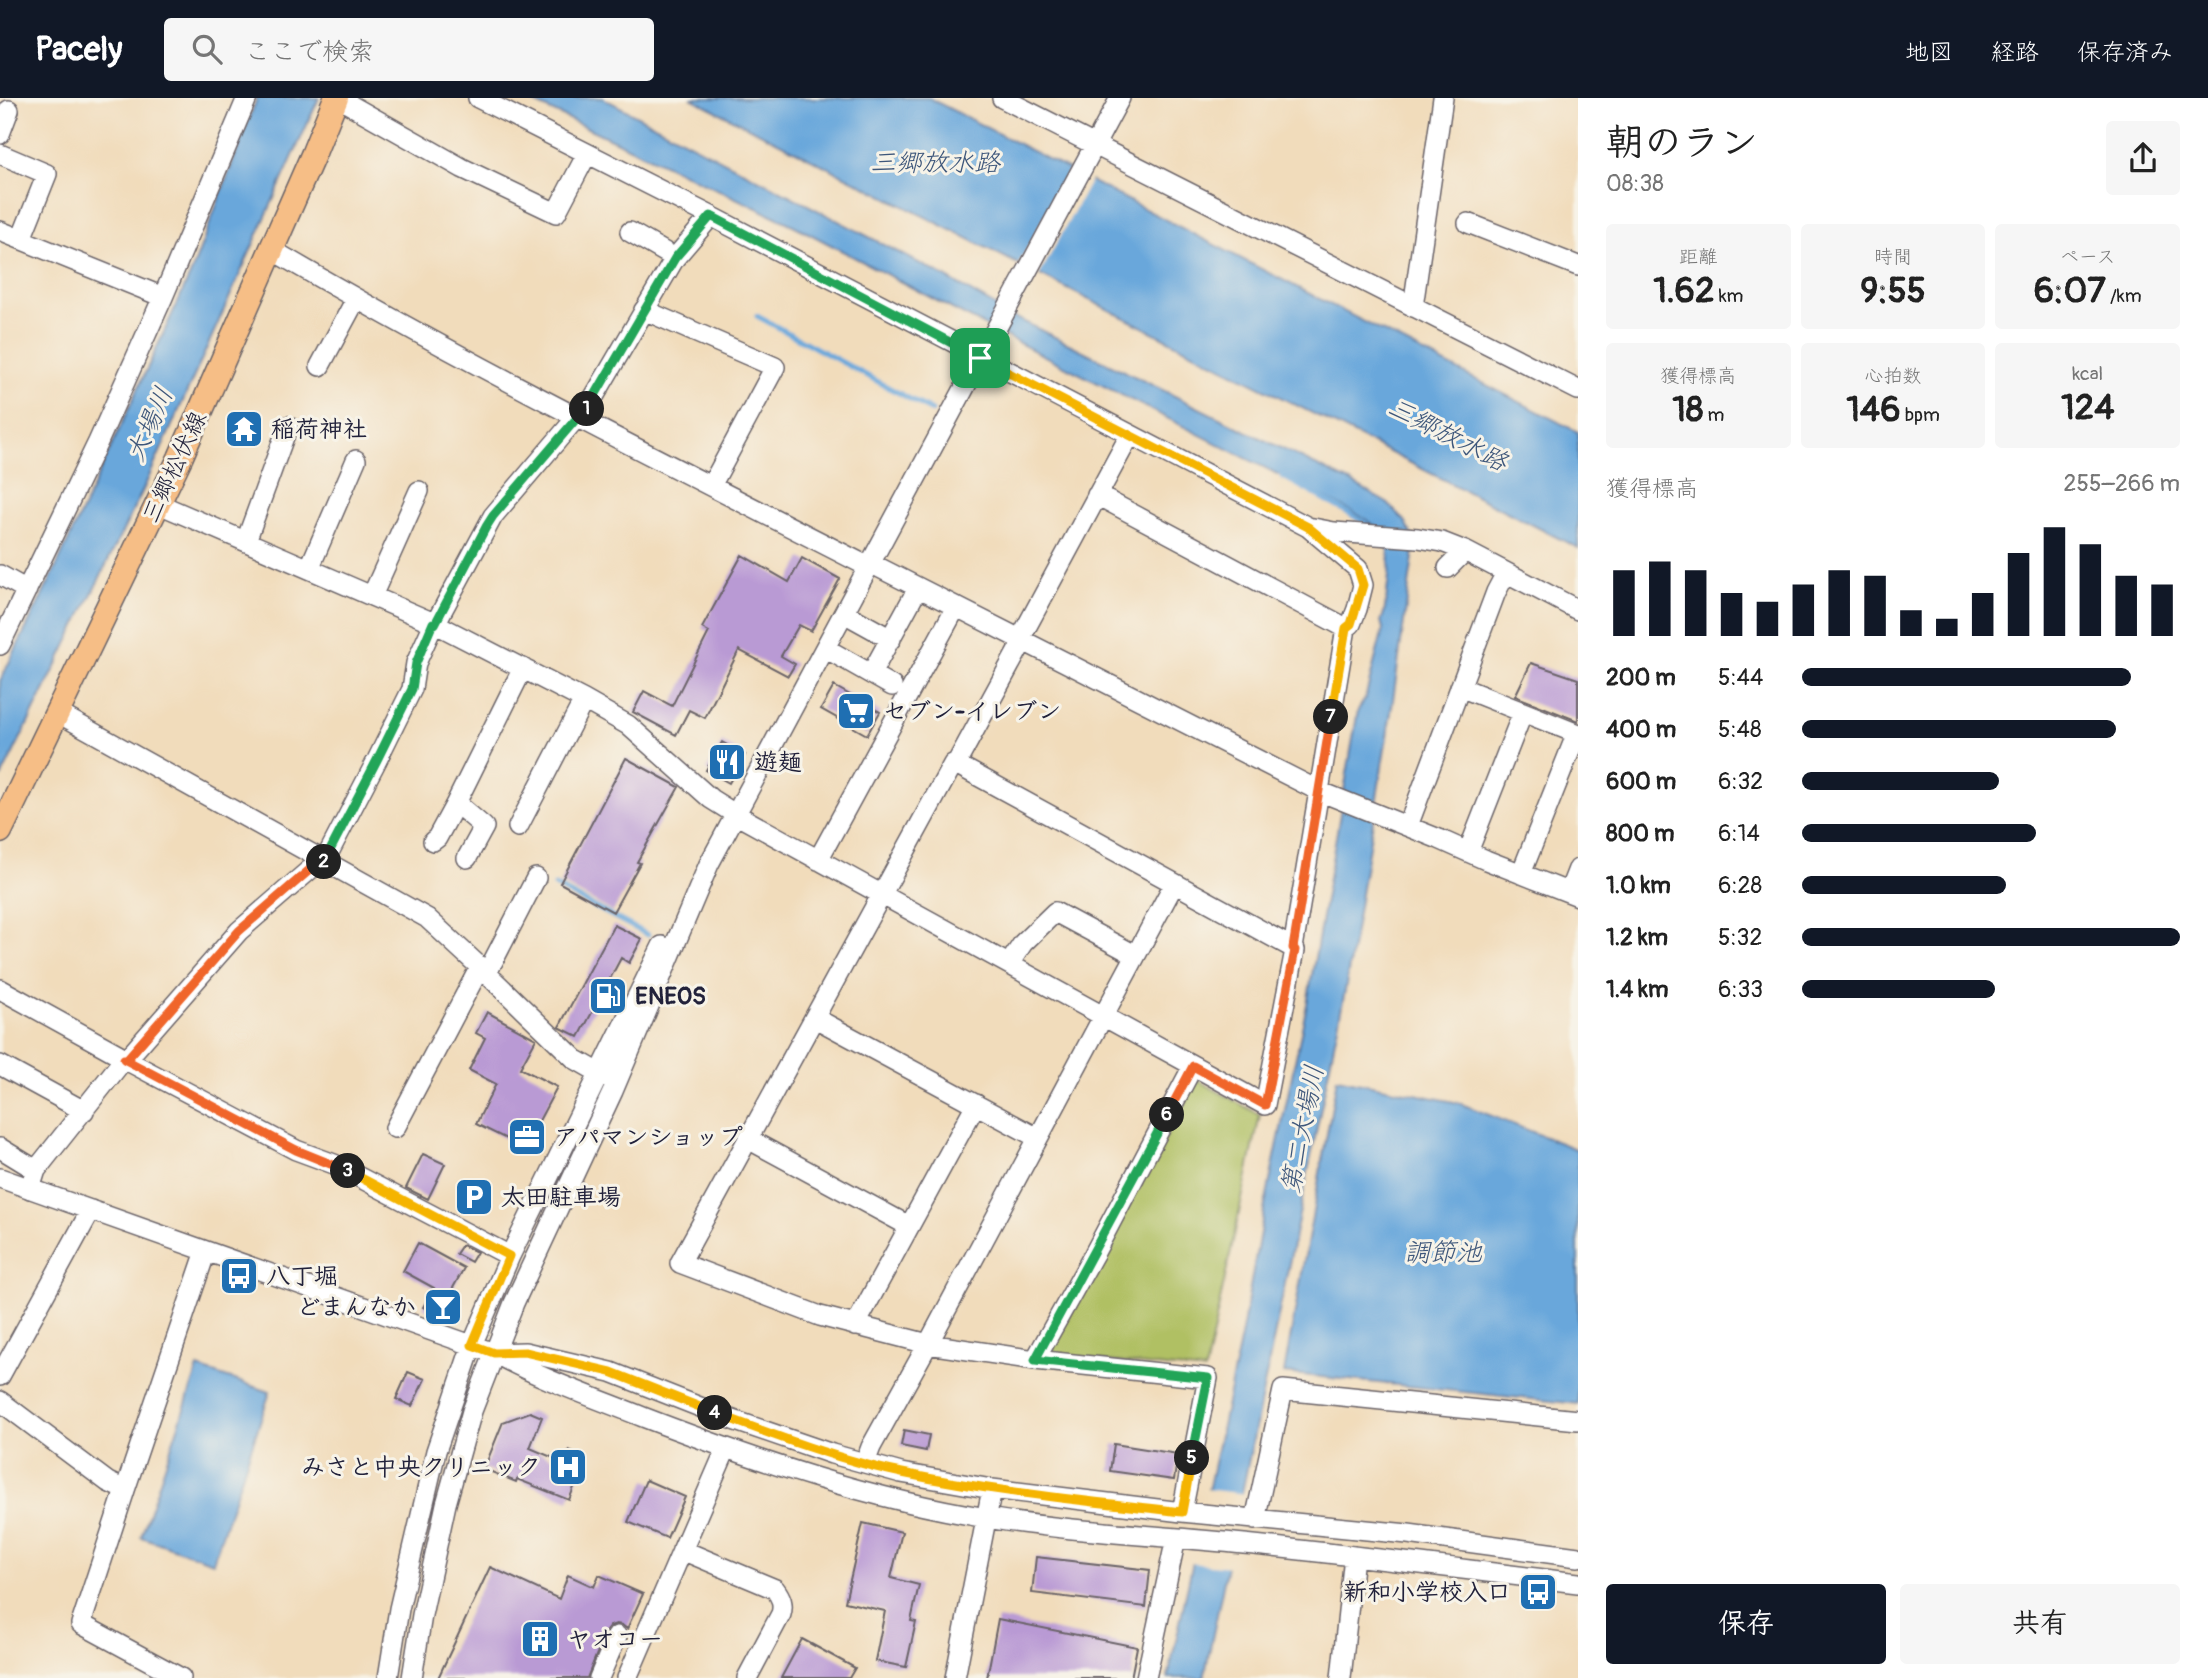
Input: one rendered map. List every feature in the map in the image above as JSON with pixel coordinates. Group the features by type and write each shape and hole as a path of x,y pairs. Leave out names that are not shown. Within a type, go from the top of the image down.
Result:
{"main road":[{"name":"三郷松伏線","path":"0,831 159,504 337,98"}],"street":[{"path":"0,645 98,442 247,98"},
{"path":"337,98 462,168 556,213 587,154"},
{"path":"159,504 434,623 584,700 628,725 711,799 735,814 1265,1105 1324,793 1346,628 1351,624 1363,585 1358,569 1308,527 1241,491 1130,435 983,354 478,98"},
{"path":"1002,98 1578,390"},
{"path":"412,1678 422,1615 446,1504 472,1411 530,1266 617,1082 709,864 1121,98"},
{"path":"1413,307 1443,98"},
{"path":"0,134 9,110"},
{"path":"0,154 47,174 21,239"},
{"path":"30,1189 36,1170 126,1059 239,931 322,861 412,689 416,663 434,623 493,516 579,418 675,258 711,216"},
{"path":"1468,223 1578,266"},
{"path":"0,231 163,297"},
{"path":"631,232 675,258"},
{"path":"272,250 454,354 863,564 876,566 1324,793 1573,894 1578,869"},
{"path":"320,366 356,299"},
{"path":"644,310 775,367 711,486"},
{"path":"246,541 288,426"},
{"path":"1130,435 956,764 953,764 680,1262 777,1301 855,1326 928,1344 1035,1360 1208,1378 1185,1513"},
{"path":"309,569 356,460"},
{"path":"372,596 419,491"},
{"path":"1097,495 1346,628"},
{"path":"1308,527 1442,542 1465,551 1578,610"},
{"path":"1448,568 1465,551"},
{"path":"1408,826 1496,593 1506,573"},
{"path":"0,575 27,590"},
{"path":"871,674 918,588"},
{"path":"818,860 956,607"},
{"path":"844,613 891,639"},
{"path":"825,648 892,686"},
{"path":"433,841 456,803 523,668"},
{"path":"1460,687 1578,734 1521,874"},
{"path":"518,827 584,700"},
{"path":"1468,852 1523,712"},
{"path":"58,713 426,918 575,1059 617,1082"},
{"path":"956,764 1293,948"},
{"path":"456,803 484,827 467,858"},
{"path":"388,1678 402,1597 436,1451 472,1345 509,1256 598,1073 681,908 709,864"},
{"path":"395,1128 536,878"},
{"path":"865,1463 871,1447 1174,884"},
{"path":"1009,964 1019,947 1055,912 1135,956"},
{"path":"0,989 296,1150 334,1164 509,1256"},
{"path":"815,1018 1038,1138"},
{"path":"0,1065 84,1111"},
{"path":"1035,1360 1193,1066"},
{"path":"855,1326 976,1104"},
{"path":"748,1139 909,1226"},
{"path":"0,1148 36,1170"},
{"path":"0,1178 494,1353 515,1365 726,1449 872,1493 986,1518 1354,1556 1578,1583"},
{"path":"0,1376 91,1210"},
{"path":"181,1678 81,1624 206,1251"},
{"path":"494,1353 525,1352 611,1372 733,1420 901,1473 992,1489 1185,1513 1408,1534 1578,1557"},
{"path":"1250,1520 1283,1390 1578,1420"},
{"path":"0,1401 108,1482 125,1490"},
{"path":"627,1678 726,1449"},
{"path":"955,1678 992,1489"},
{"path":"1146,1678 1181,1538"},
{"path":"682,1550 775,1589 781,1597 781,1614 747,1678"},
{"path":"1341,1678 1354,1556"},
{"path":"599,1678 617,1636"}],"green space":[{"path":"1197,1080 1260,1115 1205,1371 1056,1356 1052,1346"}],"water":[{"name":"大場川","path":"257,98 319,98 143,490 0,780 0,681 52,576 191,273"},
{"name":"第二大場川","path":"524,98 603,98 938,273 1016,318 1350,482 1387,503 1406,522 1415,543 1393,700 1345,991 1204,1678 1168,1678 1241,1337 1265,1205 1307,1004 1358,710 1365,699 1383,629 1381,621 1390,561 1386,543 1376,528 1358,515 795,226"},
{"name":"三郷放水路","path":"691,98 929,98 1578,432 1578,548"},
{"name":"調節池","path":"1337,1078 1459,1103 1578,1150 1578,1404 1284,1373"},
{"path":"198,1368 270,1392 213,1562 141,1537"}],"pier":[{"path":"1071,167 1092,178 1038,278 1017,267"},
{"path":"1205,1489 1246,1494 1231,1567 1189,1563"}],"building":[{"path":"742,555 789,582 802,558 840,579 811,631 799,625 781,656 795,664 788,676 739,650 705,718 689,710 676,735 633,712 644,691 672,706 709,632 702,628"},
{"path":"1531,663 1578,679 1578,721 1515,696"},
{"path":"834,686 880,712 867,735 821,709"},
{"path":"722,742 745,755 729,783 706,770"},
{"path":"626,758 679,787 637,862 640,863 613,912 560,883"},
{"path":"614,925 642,939 629,963 621,958 579,1037 559,1027"},
{"path":"487,1012 536,1039 520,1068 557,1087 534,1130 540,1133 531,1151 476,1124 496,1084 469,1070 485,1038 476,1033"},
{"path":"423,1154 445,1164 428,1199 406,1188"},
{"path":"418,1243 464,1268 448,1297 460,1304 451,1322 423,1307 434,1288 403,1271"},
{"path":"462,1245 477,1252 471,1262 456,1254"},
{"path":"408,1372 425,1379 412,1406 396,1399"},
{"path":"530,1412 542,1417 530,1448 556,1459 558,1454 566,1457 569,1450 586,1457 569,1500 484,1469 503,1422"},
{"path":"904,1430 929,1435 926,1451 901,1446"},
{"path":"1114,1444 1178,1454 1174,1480 1110,1471"},
{"path":"646,1480 685,1497 667,1538 628,1522"},
{"path":"863,1523 902,1532 891,1578 919,1585 911,1621 916,1622 906,1667 875,1661 885,1611 845,1602"},
{"path":"1036,1557 1150,1570 1146,1607 1032,1593"},
{"name":"ヤオコー","path":"490,1567 559,1599 568,1575 594,1587 599,1575 643,1594 627,1629 616,1624 606,1631 587,1678 438,1678"},
{"path":"998,1619 1137,1647 1131,1678 987,1678"},
{"path":"802,1639 855,1668 849,1678 781,1678"}],"waterway":[{"path":"757,316 932,411"},
{"path":"1282,476 1373,529"},
{"path":"555,886 648,935"}],"place":[{"name":"稲荷神社","path":"244,429"},
{"name":"セブン-イレブン","path":"856,711"},
{"name":"遊麺","path":"727,762"},
{"name":"ENEOS","path":"608,996"},
{"name":"アパマンショップ","path":"527,1137"},
{"name":"太田駐車場","path":"474,1197"},
{"name":"八丁堀","path":"239,1276"},
{"name":"どまんなか","path":"443,1307"},
{"name":"みさと中央クリニック","path":"568,1467"},
{"name":"新和小学校入口","path":"1538,1592"},
{"name":"ヤオコー","path":"540,1639"}],"route":[{"path":"711,216 980,358 1308,527 1358,569 1363,585 1357,609 1351,624 1346,628 1315,808 1293,948 1295,950 1265,1105 1193,1066 1035,1360 1208,1378 1182,1512 992,1489 901,1473 832,1454 733,1420 611,1372 525,1352 494,1353 472,1345 509,1256 334,1164 296,1150 124,1059 127,1059 239,931 321,860 324,862 412,689 416,663 433,623 435,624 486,527 577,418 580,419 675,258 711,216"}]}
